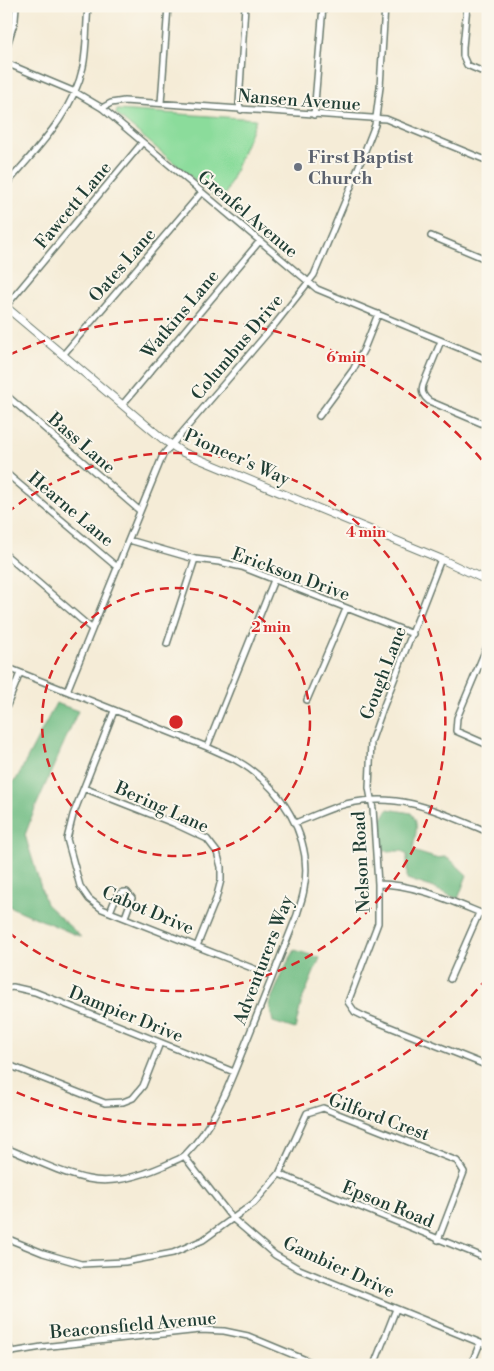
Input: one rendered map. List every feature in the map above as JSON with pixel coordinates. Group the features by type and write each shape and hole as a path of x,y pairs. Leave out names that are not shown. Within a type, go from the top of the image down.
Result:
{"main road":[{"name":"Pioneer's Way","path":"6,307 182,452 441,559 488,581"}],"street":[{"path":"6,48 15,20 16,6"},
{"path":"6,185 59,121 75,92 83,67 88,6"},
{"path":"161,103 168,6"},
{"path":"241,110 239,104 245,6"},
{"path":"314,115 323,6"},
{"name":"Columbus Drive","path":"67,691 163,455 314,275 365,153 376,118 380,87 385,6"},
{"path":"467,6 463,56 467,64 488,74"},
{"name":"Grenfel Avenue","path":"6,63 75,92 102,108 317,289 488,360"},
{"name":"Nansen Avenue","path":"102,108 110,103 124,101 386,119 488,161"},
{"name":"Fawcett Lane","path":"6,307 142,143"},
{"name":"Oates Lane","path":"63,355 201,193"},
{"path":"431,236 488,260"},
{"name":"Watkins Lane","path":"122,404 260,242"},
{"path":"319,416 353,370 378,314"},
{"path":"441,341 423,385 424,397 429,401 488,426"},
{"name":"Bass Lane","path":"6,395 140,511"},
{"name":"Hearne Lane","path":"6,472 117,567"},
{"name":"Erickson Drive","path":"129,540 165,552 195,559 242,566 412,634"},
{"path":"6,555 92,630"},
{"path":"167,644 195,559"},
{"name":"Gough Lane","path":"371,800 369,788 371,742 441,559"},
{"path":"206,747 274,580"},
{"path":"307,700 346,608"},
{"path":"488,644 457,718 456,731 488,745"},
{"path":"481,661 488,664"},
{"name":"Adventurers Way","path":"6,667 236,760 256,774 281,799 296,823 306,864 304,889 297,915 217,1111 184,1156"},
{"path":"6,708 20,673"},
{"name":"Cabot Drive","path":"114,711 73,816 67,839 80,886 89,899 102,909 272,976"},
{"name":"Bering Lane","path":"84,788 206,838 217,852 221,868 221,880 216,899 197,946"},
{"path":"296,823 344,805 384,799 416,804 488,832"},
{"name":"Nelson Road","path":"371,800 378,884 378,923 348,1002 355,1012 365,1017 488,1066"},
{"path":"378,884 389,884 442,897 488,916"},
{"path":"110,912 118,895 122,892 127,892 132,898 125,918"},
{"path":"450,979 479,913"},
{"name":"Dampier Drive","path":"6,988 13,987 35,992 234,1072"},
{"path":"6,1064 105,1103 123,1102 133,1098 143,1086 160,1043"},
{"name":"Gilford Crest","path":"6,1238 43,1253 81,1264 125,1262 173,1253 203,1240 254,1202 279,1174 307,1113 323,1108 457,1161 464,1172 438,1240"},
{"path":"6,1148 88,1179 105,1180 118,1180 153,1171 184,1156"},
{"name":"Gambier Drive","path":"184,1156 232,1218 275,1255 299,1268 488,1346"},
{"name":"Epson Road","path":"279,1174 488,1259"},
{"path":"374,1365 396,1309"},
{"name":"Beaconsfield Avenue","path":"6,1356 12,1352 42,1347 152,1334 224,1330 248,1336 318,1365"},
{"path":"6,1341 12,1352"},
{"path":"471,1365 480,1343"}],"green space":[{"path":"117,110 256,119 222,203 116,114"},
{"path":"56,703 78,711 25,835 46,904 81,937 6,905 6,784 16,780"},
{"path":"388,809 411,813 414,817 416,831 413,851 435,858 445,857 467,875 458,899 407,879 407,855 402,851 383,851 380,822"},
{"path":"295,950 320,958 302,1000 295,1029 273,1022 269,1004 287,963"}],"place":[{"name":"First Baptist Church","path":"298,167"}]}
